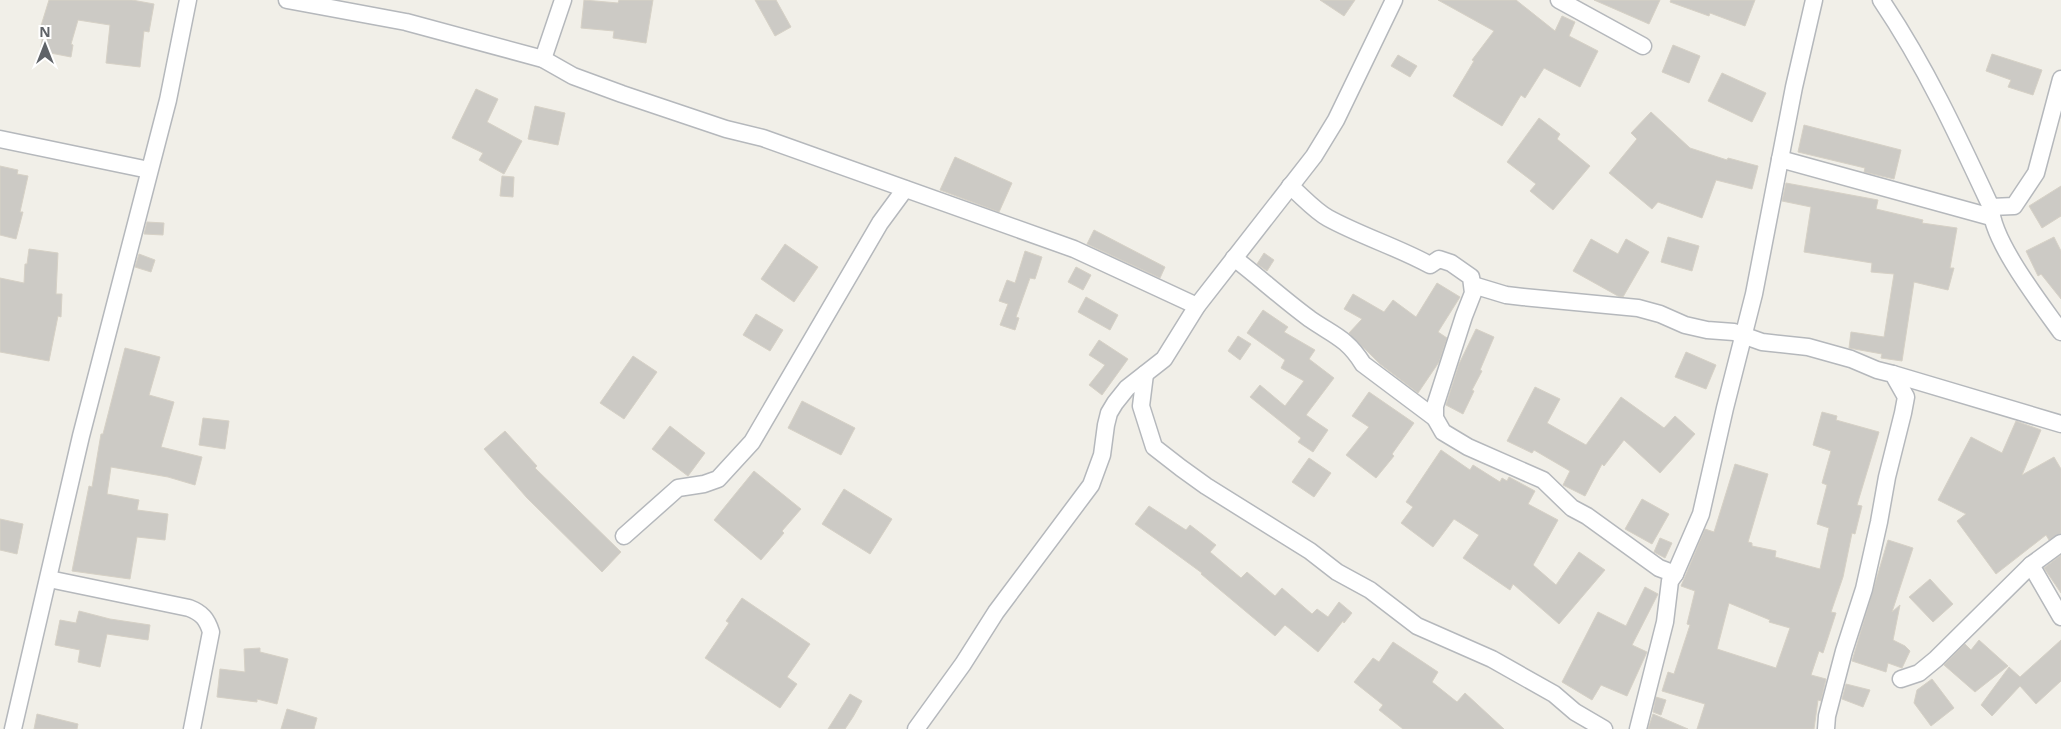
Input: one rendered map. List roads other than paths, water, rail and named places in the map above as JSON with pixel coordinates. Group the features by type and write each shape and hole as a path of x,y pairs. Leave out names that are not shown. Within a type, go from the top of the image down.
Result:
{"street":[{"path":"13,729 49,580 80,436 168,100 188,0"},
{"path":"287,0 406,22 542,59 573,76 622,94 763,138 1074,249 1197,306"},
{"path":"542,59 563,0"},
{"path":"916,729 963,664 996,612 1091,485 1102,455 1109,412 1127,388 1164,359 1197,306 1314,156 1336,120 1394,0"},
{"path":"1559,0 1643,46"},
{"path":"1638,729 1665,622 1670,581 1676,574 1701,514 1724,408 1754,294 1794,87 1814,0"},
{"path":"1881,0 1938,94 2008,254 2029,288 2061,332"},
{"path":"1780,159 1990,212 2014,206 2036,173 2061,79"},
{"path":"0,139 149,170"},
{"path":"1290,186 1326,216 1366,237 1415,256 1430,265 1439,259 1451,263 1471,277 1473,293 1435,406 1435,418"},
{"path":"624,536 678,488 704,484 718,479 752,442 880,223 904,189"},
{"path":"1234,258 1310,319 1343,339 1363,364 1435,418 1443,432 1468,447 1543,480 1572,508 1587,516 1659,568 1676,574"},
{"path":"1473,285 1514,296 1638,308 1660,314 1685,325 1707,330 1734,332 1762,342 1808,347 1851,359 1877,370 2061,424"},
{"path":"1145,374 1140,406 1154,447 1181,468 1206,486 1310,551 1337,572 1370,590 1417,626 1492,659 1554,694 1575,712 1604,729"},
{"path":"1826,729 1827,716 1844,651 1864,588 1887,477 1903,413 1906,397 1893,374"},
{"path":"1901,680 1920,672 1936,659 2031,565 2061,543"},
{"path":"2031,565 2061,617"},
{"path":"49,580 189,608 200,613 208,622 211,632 192,729"}]}
